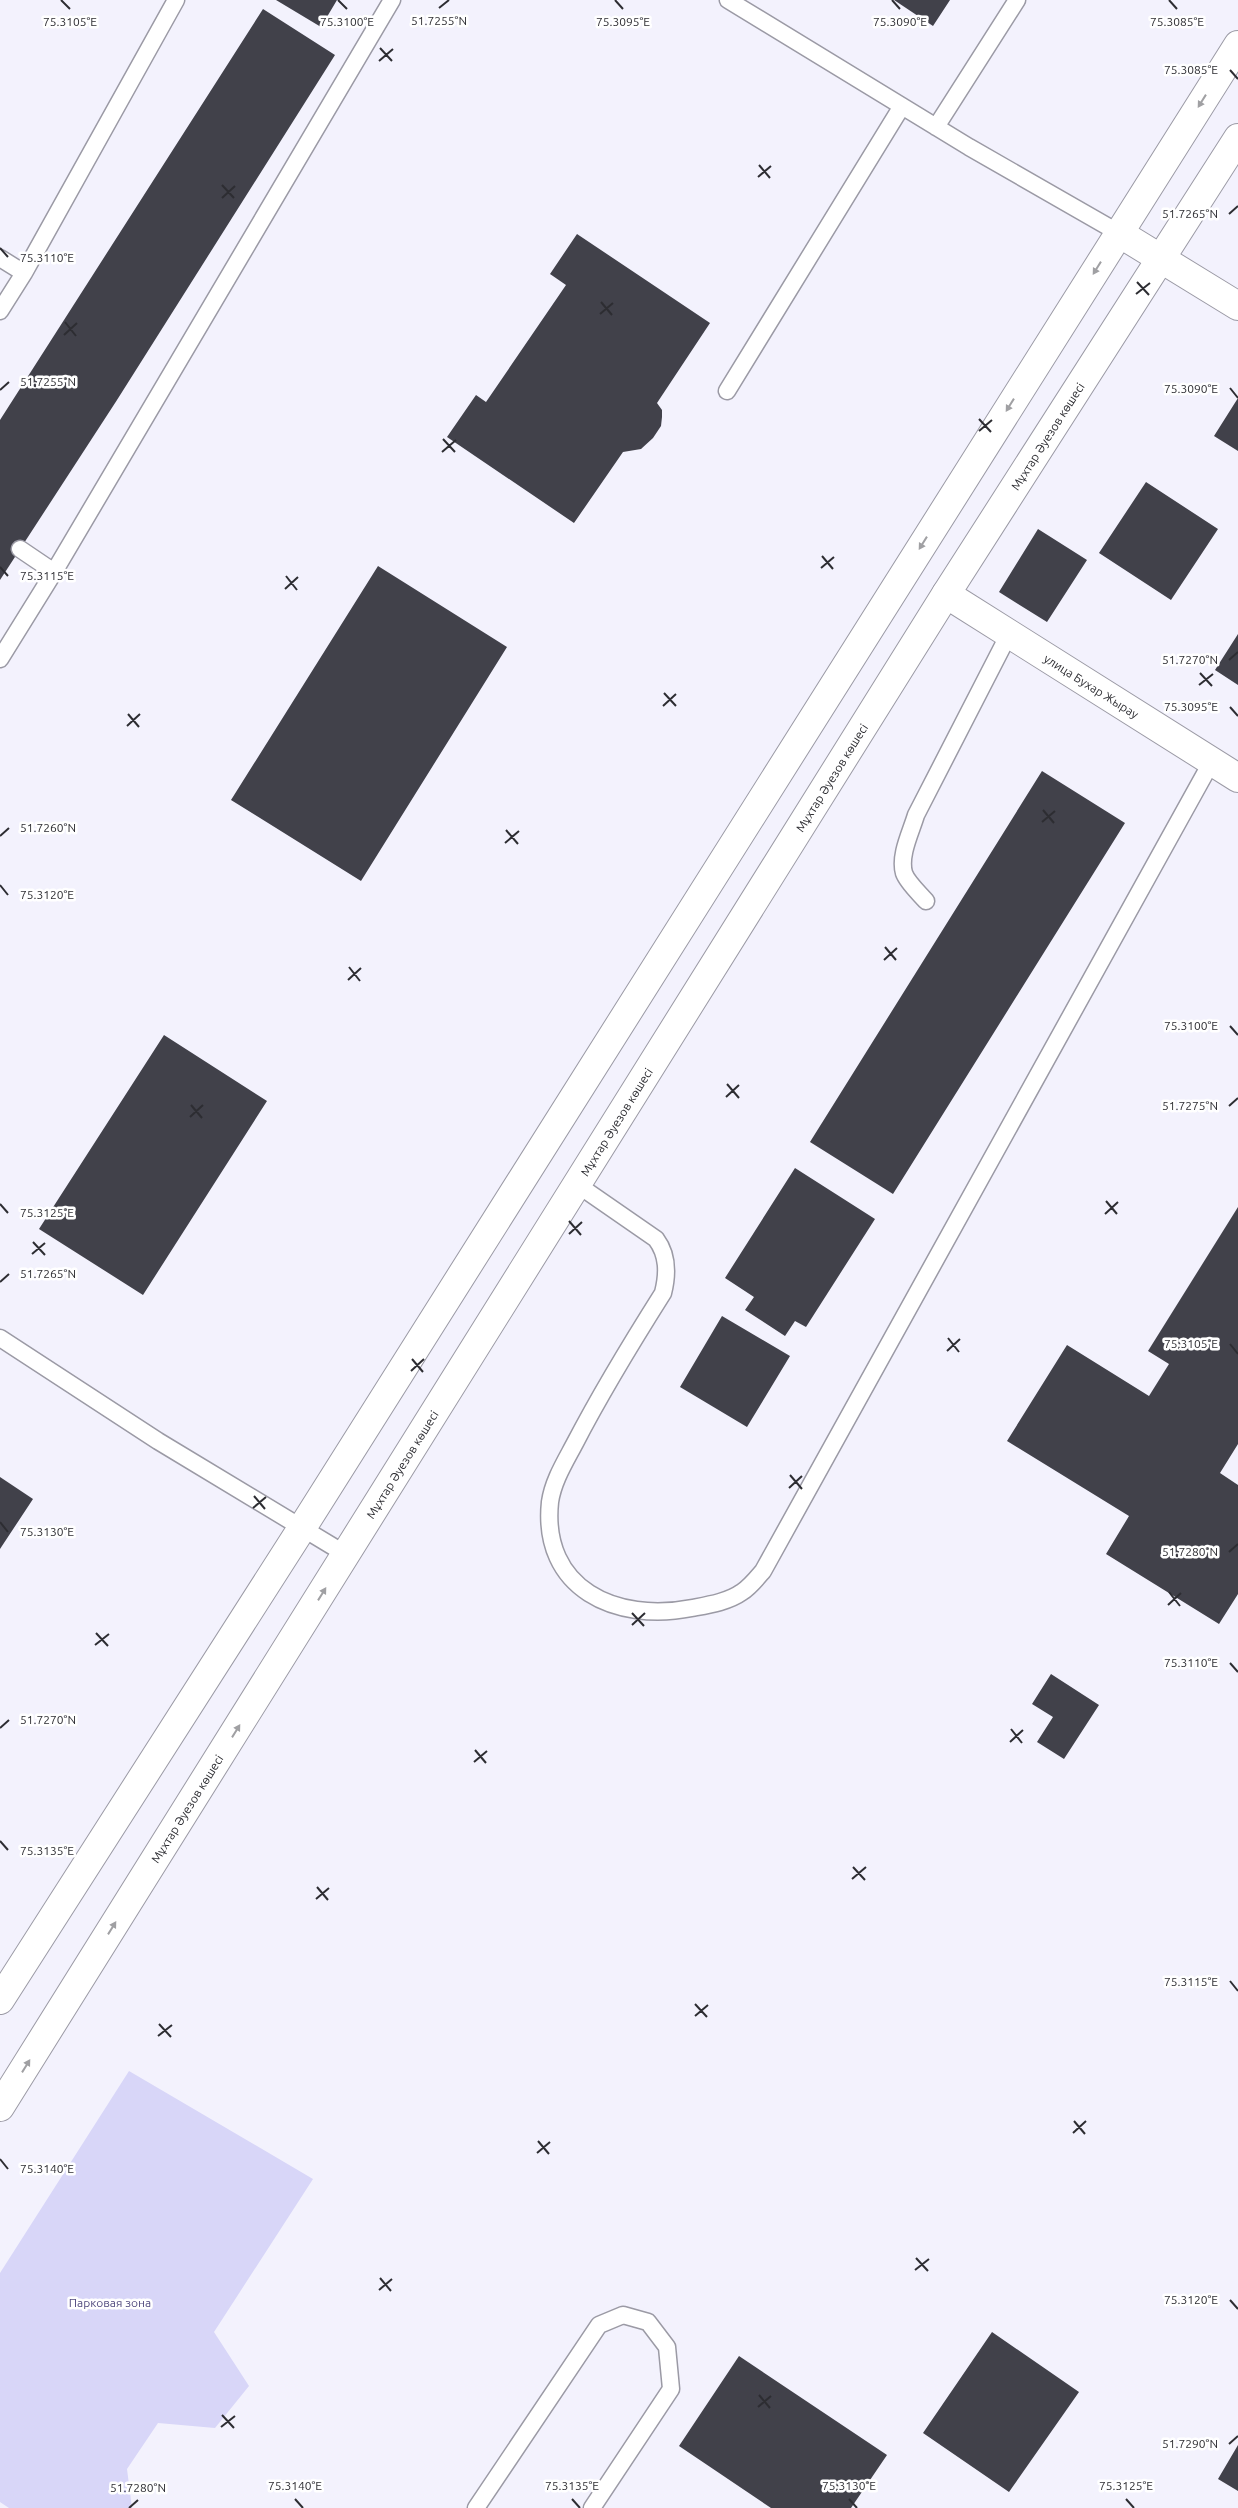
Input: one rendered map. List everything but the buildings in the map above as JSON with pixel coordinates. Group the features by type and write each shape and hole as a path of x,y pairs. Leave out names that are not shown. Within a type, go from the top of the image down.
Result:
{"main road":[{"path":"0,2000 302,1528 1238,45"},
{"name":"Мұхтар Әуезов көшесі","path":"0,2107 347,1555 946,594 1238,138"},
{"path":"1119,233 1161,257 1238,306"},
{"name":"улица Бухар Жырау","path":"946,594 1238,778"}],"lane":[{"path":"0,311 24,273 176,0"},
{"path":"0,659 54,572 392,0"},
{"path":"728,0 936,127 1119,233"},
{"path":"936,127 1017,0"},
{"path":"727,391 902,106"},
{"path":"0,258 24,273"},
{"path":"20,549 54,572"},
{"path":"926,901 904,874 903,860 906,846 916,815 1009,634"},
{"path":"578,1185 656,1239 664,1250 667,1278 663,1293 600,1394 556,1480 550,1501 551,1543 558,1561 574,1580 591,1595 617,1607 644,1612 676,1612 711,1605 742,1593 764,1571 1212,761"},
{"path":"0,1338 158,1440 347,1555"},
{"path":"476,2508 599,2325 623,2315 648,2322 668,2347 671,2389 592,2508"}],"green space":[{"name":"Парковая зона","path":"129,2071 313,2179 214,2332 249,2386 215,2428 158,2423 127,2469 132,2508 9,2508 0,2502 0,2273"}]}
